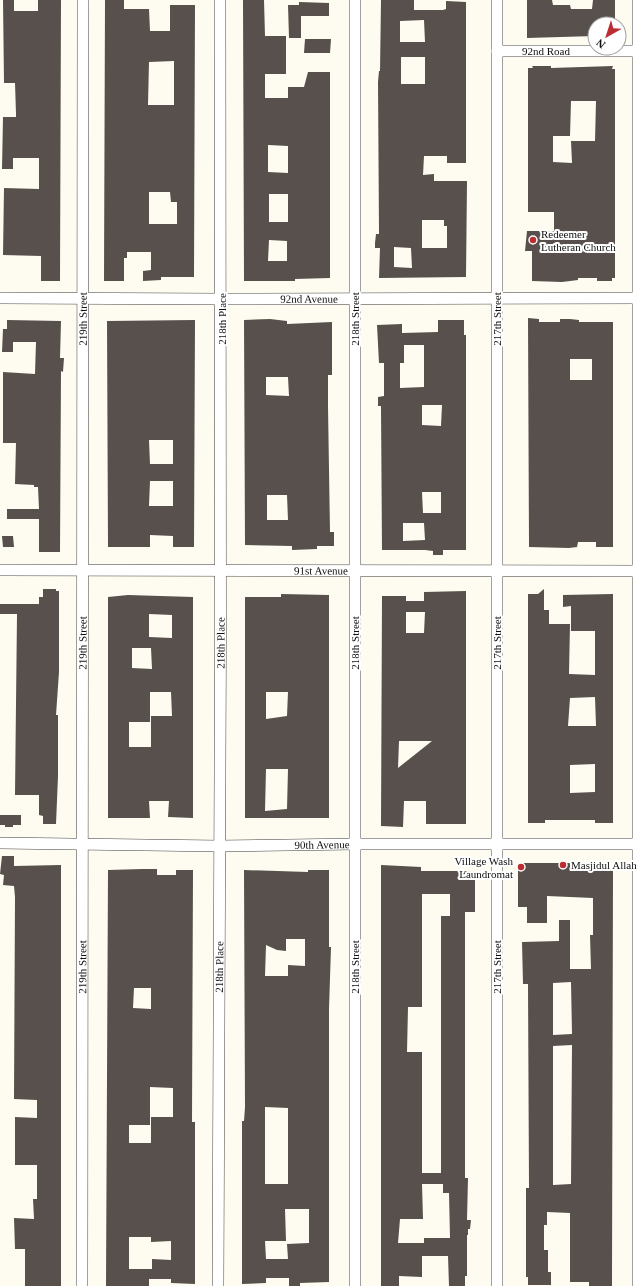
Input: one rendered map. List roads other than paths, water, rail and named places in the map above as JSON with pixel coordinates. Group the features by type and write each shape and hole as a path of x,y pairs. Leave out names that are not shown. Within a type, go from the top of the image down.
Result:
{"street":[{"name":"219th Street","path":"82,1286 82,297 84,0"},
{"name":"218th Place","path":"218,1286 219,846 222,572 220,0"},
{"name":"218th Street","path":"355,0 355,1286"},
{"name":"217th Street","path":"497,0 497,1286"},
{"path":"638,0 641,51 641,844 638,1286"},
{"name":"92nd Road","path":"497,51 641,51"},
{"name":"92nd Avenue","path":"0,298 641,298"},
{"name":"91st Avenue","path":"0,570 222,572 641,571"},
{"name":"90th Avenue","path":"0,843 219,846 355,844 641,844"}],"place":[{"name":"Redeemer Lutheran Church","path":"533,240"},
{"name":"Masjidul Allah","path":"563,865"},
{"name":"Village Wash Laundromat","path":"521,867"}]}
